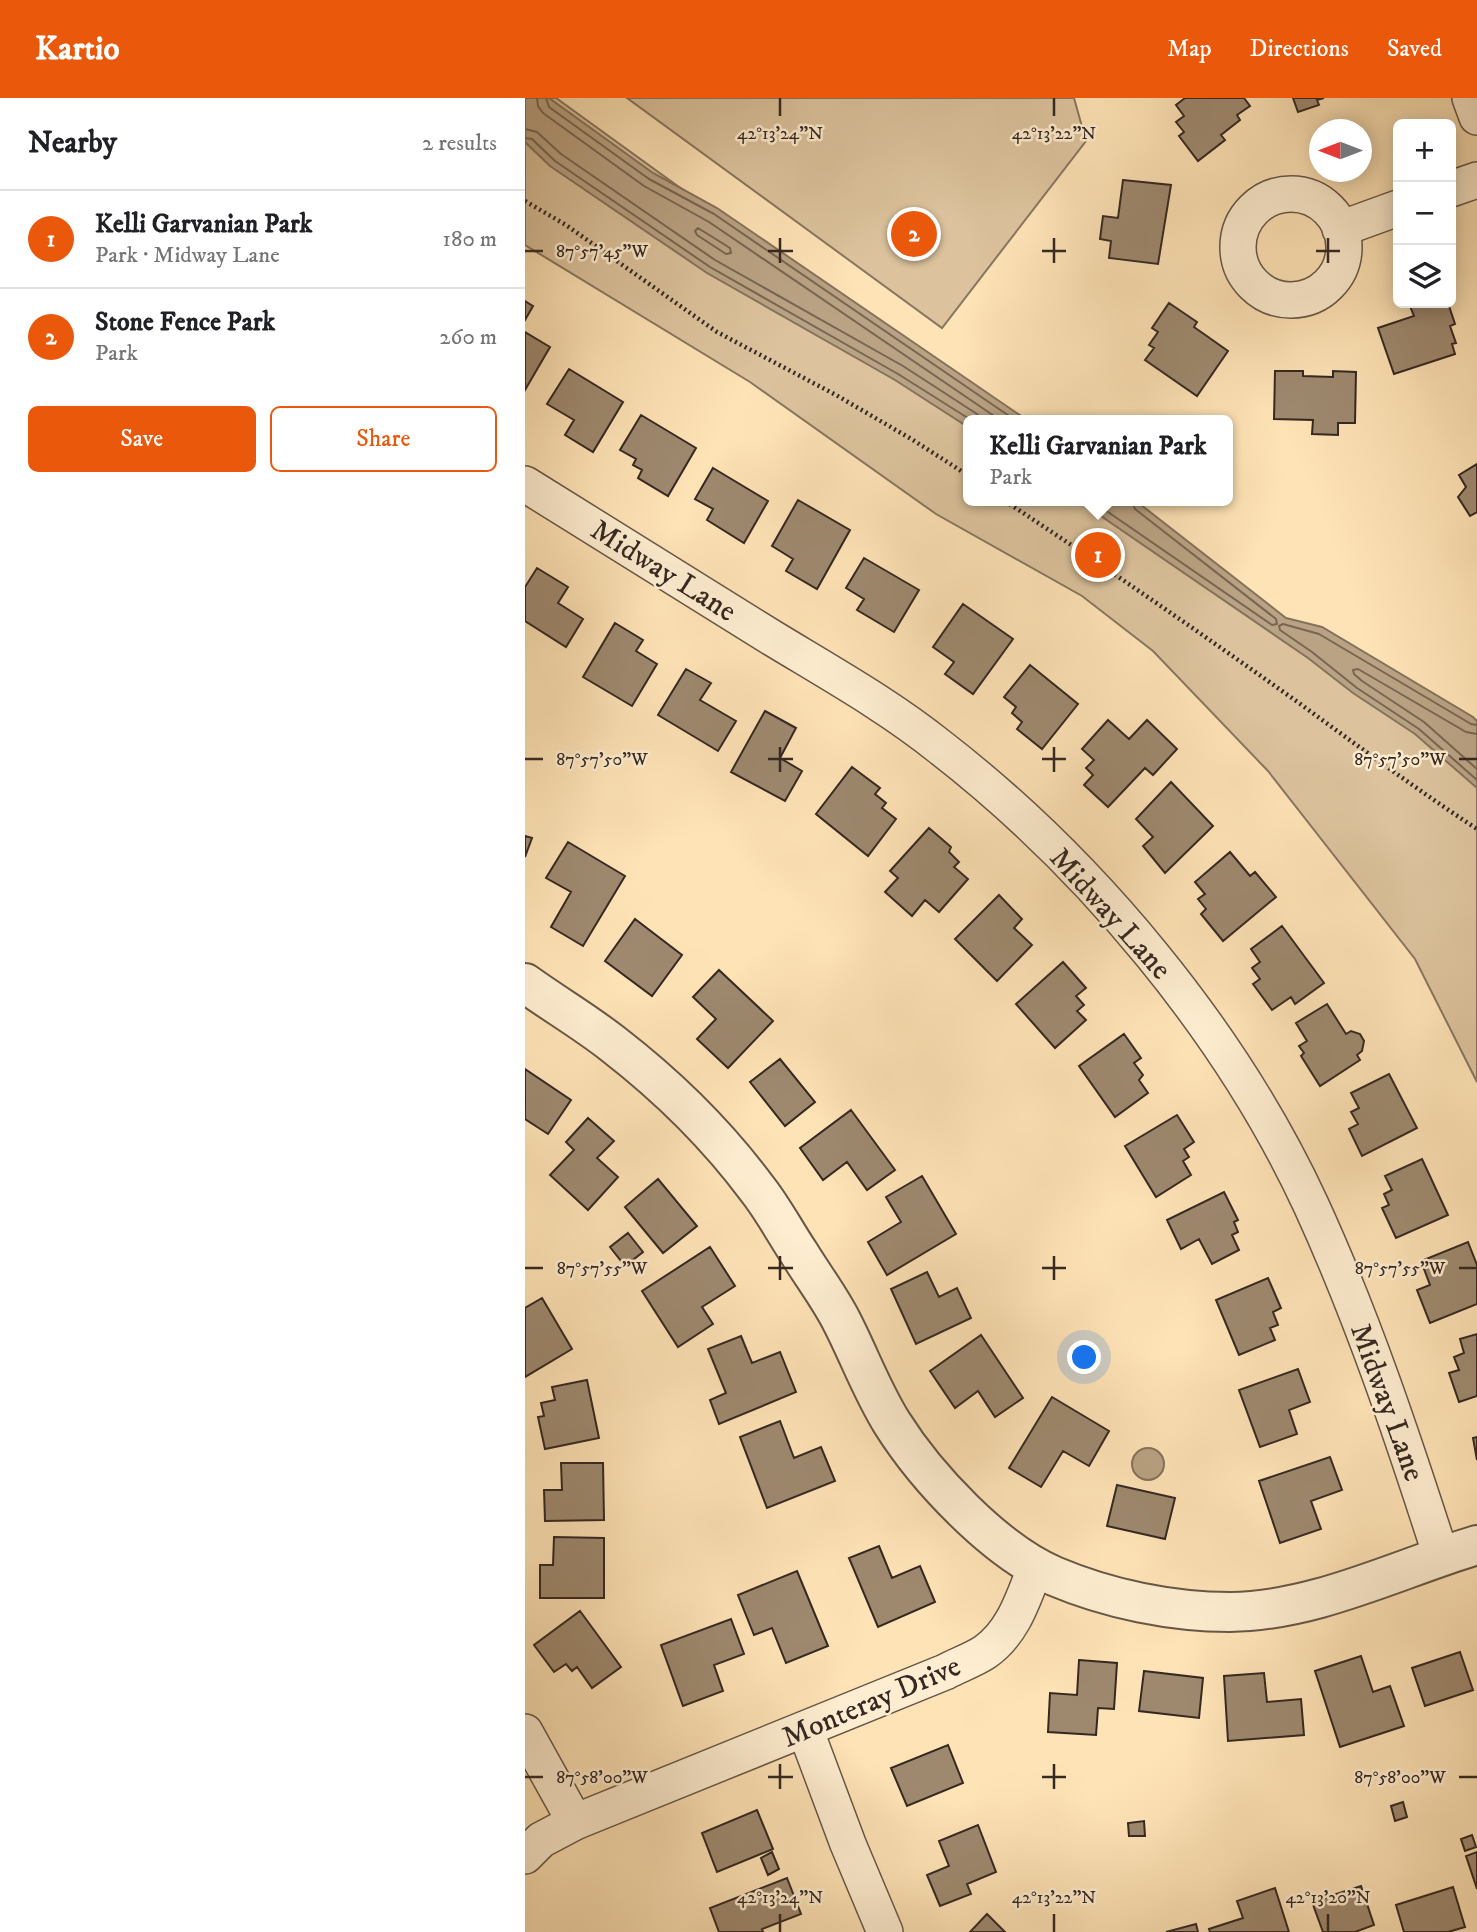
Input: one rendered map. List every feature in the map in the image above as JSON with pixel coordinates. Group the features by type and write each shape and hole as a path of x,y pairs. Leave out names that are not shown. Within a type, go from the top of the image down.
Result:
{"street":[{"path":"1470,98 1477,117"},
{"path":"1456,188 1477,180"},
{"path":"1340,229 1393,210"},
{"name":"Midway Lane","path":"525,484 854,688 939,746 993,791 1087,880 1176,985 1238,1074 1281,1147 1311,1205 1358,1317 1441,1556"},
{"path":"525,984 612,1044 663,1087 712,1136 758,1190 841,1319 891,1422 942,1490 1012,1552 1052,1575 1099,1592 1173,1608 1231,1612 1279,1607 1327,1596 1477,1545"},
{"name":"Monteray Drive","path":"525,1856 541,1840 575,1822 945,1672 986,1651 1003,1635 1014,1618 1036,1566"},
{"path":"805,1729 848,1844 885,1932"},
{"path":"525,1732 575,1822"}],"path":[{"path":"525,201 566,225 717,332 880,421 963,473"},
{"path":"1013,506 1101,564 1413,788 1477,829"}],"shaded area":[{"path":"525,98 556,98 994,415 963,415 963,506 1119,506 1477,764 1477,1082 1415,959 1268,771 1153,651 1082,596 936,514 750,382 525,245"},
{"path":"627,98 1074,98 1086,141 942,328"}],"water":[{"path":"525,98 549,98 653,173 717,208 1020,415 963,415 963,424 895,380 707,273 550,166 525,142"},
{"path":"1086,506 1142,506 1286,618 1322,627 1473,717 1477,721 1477,788 1415,734 1353,693 1308,658"},
{"path":"1148,1448 1160,1452 1164,1464 1160,1476 1148,1480 1136,1476 1132,1464 1136,1452"}],"building":[{"path":"1185,98 1244,98 1250,106 1237,115 1240,120 1221,135 1225,140 1198,161 1179,136 1184,132 1176,122 1184,116 1176,105"},
{"path":"1293,98 1324,98 1317,100 1319,105 1298,112"},
{"path":"1123,180 1171,185 1158,264 1109,258 1111,241 1100,239 1103,216 1118,218"},
{"path":"525,301 533,306 525,320"},
{"path":"1169,303 1197,322 1194,327 1228,351 1197,396 1145,360 1154,348 1149,345 1158,332 1152,328"},
{"path":"1411,308 1450,308 1455,324 1450,326 1456,343 1452,344 1455,354 1394,374 1378,328 1414,316"},
{"path":"525,332 550,347 525,390"},
{"path":"569,369 623,402 593,452 565,435 574,420 547,404"},
{"path":"1275,371 1303,371 1303,376 1333,377 1333,371 1356,372 1355,423 1338,423 1338,435 1312,434 1313,420 1274,419"},
{"path":"641,415 696,448 668,496 638,478 642,470 633,465 636,459 620,450"},
{"path":"1477,464 1477,512 1470,516 1458,497 1466,487 1459,475"},
{"path":"713,468 768,501 744,543 707,520 713,509 695,499"},
{"path":"798,500 850,530 817,589 786,571 793,559 772,546"},
{"path":"864,558 919,590 894,632 857,610 864,599 846,588"},
{"path":"537,568 568,587 558,603 583,619 566,647 525,621 525,587"},
{"path":"963,604 1013,639 973,694 945,674 954,662 933,647"},
{"path":"615,623 643,640 636,651 657,664 632,706 583,677"},
{"path":"1030,665 1078,704 1042,749 1017,729 1022,722 1012,713 1016,707 1004,697"},
{"path":"686,669 711,683 700,700 736,721 718,751 658,715"},
{"path":"765,711 796,728 780,758 802,771 785,801 731,772"},
{"path":"1108,720 1129,739 1147,720 1177,749 1153,775 1145,768 1108,807 1084,785 1093,775 1086,768 1094,760 1082,749"},
{"path":"852,767 880,788 875,794 886,803 882,808 896,819 868,856 816,814"},
{"path":"1171,782 1213,826 1165,873 1143,846 1153,837 1136,819"},
{"path":"929,828 951,847 949,852 959,862 954,867 968,879 939,912 925,900 912,916 885,892 898,878 890,871"},
{"path":"525,836 532,838 525,857"},
{"path":"568,842 625,876 583,946 551,927 571,892 546,878"},
{"path":"1230,852 1250,876 1255,872 1276,897 1223,941 1201,914 1206,909 1198,899 1205,894 1195,882"},
{"path":"999,895 1022,919 1014,928 1032,945 997,981 955,939"},
{"path":"635,919 682,955 652,996 605,961"},
{"path":"1282,926 1324,983 1295,1004 1291,997 1272,1010 1253,984 1260,979 1252,968 1260,962 1251,949"},
{"path":"1063,962 1086,988 1076,996 1084,1005 1077,1011 1086,1020 1055,1048 1016,1004"},
{"path":"719,970 773,1021 728,1068 697,1039 716,1019 693,997"},
{"path":"1327,1004 1346,1034 1351,1031 1360,1034 1364,1041 1362,1051 1357,1055 1360,1060 1320,1086 1301,1056 1304,1053 1299,1046 1307,1041 1296,1023"},
{"path":"1124,1034 1141,1058 1134,1063 1143,1075 1139,1080 1148,1093 1115,1117 1079,1066"},
{"path":"780,1059 815,1102 785,1126 750,1082"},
{"path":"525,1069 571,1100 548,1134 525,1119"},
{"path":"1389,1074 1417,1128 1362,1156 1349,1129 1358,1124 1351,1112 1359,1108 1351,1093"},
{"path":"851,1110 895,1170 867,1190 847,1162 823,1180 800,1148"},
{"path":"1177,1115 1194,1142 1184,1149 1189,1157 1183,1161 1191,1175 1156,1197 1125,1146"},
{"path":"588,1118 614,1141 597,1158 618,1177 588,1210 550,1175 574,1150 566,1142"},
{"path":"1422,1159 1448,1215 1396,1238 1382,1208 1389,1205 1384,1194 1392,1190 1385,1176"},
{"path":"922,1176 956,1234 887,1275 868,1242 901,1222 886,1197"},
{"path":"658,1179 697,1226 663,1253 625,1207"},
{"path":"1224,1192 1238,1220 1234,1222 1238,1232 1232,1235 1239,1250 1212,1264 1199,1239 1181,1249 1167,1220"},
{"path":"628,1233 643,1252 625,1266 610,1247"},
{"path":"1468,1242 1477,1265 1477,1304 1430,1323 1417,1290 1430,1285 1421,1261"},
{"path":"710,1247 735,1286 702,1307 713,1324 678,1347 642,1291"},
{"path":"927,1272 939,1297 957,1288 971,1318 916,1344 891,1289"},
{"path":"1268,1278 1281,1308 1273,1312 1278,1325 1270,1328 1275,1340 1239,1355 1216,1300"},
{"path":"542,1298 572,1349 525,1377 525,1308"},
{"path":"1477,1334 1477,1396 1459,1402 1449,1373 1459,1370 1454,1357 1464,1353 1460,1339"},
{"path":"981,1335 1023,1398 995,1417 978,1391 955,1408 930,1371"},
{"path":"741,1336 752,1363 780,1352 796,1392 719,1424 710,1400 726,1393 708,1349"},
{"path":"1298,1369 1310,1402 1289,1410 1297,1434 1260,1447 1239,1390"},
{"path":"587,1380 599,1438 545,1449 538,1417 544,1416 541,1403 555,1400 552,1387"},
{"path":"1052,1397 1109,1431 1089,1466 1063,1451 1041,1487 1009,1468"},
{"path":"780,1421 794,1458 821,1447 835,1481 767,1508 740,1437"},
{"path":"1477,1437 1477,1460 1473,1438"},
{"path":"1330,1457 1342,1490 1311,1501 1321,1529 1280,1543 1259,1481"},
{"path":"561,1463 603,1463 604,1520 545,1521 544,1490 562,1490"},
{"path":"1117,1485 1175,1498 1165,1539 1107,1526"},
{"path":"554,1537 604,1538 604,1598 540,1598 540,1565 553,1565"},
{"path":"879,1546 892,1578 920,1566 935,1602 878,1627 849,1558"},
{"path":"797,1571 828,1646 786,1663 772,1628 754,1635 738,1595"},
{"path":"580,1611 621,1667 592,1688 577,1667 572,1671 566,1664 554,1672 534,1645"},
{"path":"731,1619 744,1654 714,1665 723,1691 683,1706 661,1645"},
{"path":"1460,1652 1473,1690 1425,1706 1412,1668"},
{"path":"1361,1656 1373,1692 1390,1686 1404,1726 1340,1747 1315,1671"},
{"path":"1079,1660 1117,1663 1114,1709 1098,1708 1096,1735 1048,1732 1050,1693 1077,1695"},
{"path":"1144,1671 1203,1678 1199,1718 1139,1711"},
{"path":"1264,1673 1267,1702 1301,1699 1304,1735 1228,1741 1224,1676"},
{"path":"948,1745 963,1783 907,1806 891,1768"},
{"path":"1403,1802 1407,1817 1395,1821 1391,1806"},
{"path":"757,1810 773,1849 717,1872 702,1833"},
{"path":"1144,1821 1145,1836 1129,1836 1128,1823"},
{"path":"978,1825 996,1872 967,1884 971,1894 940,1906 927,1875 949,1866 939,1841"},
{"path":"1472,1835 1476,1847 1465,1851 1461,1839"},
{"path":"772,1852 779,1869 768,1875 761,1858"},
{"path":"1477,1852 1477,1889 1466,1856"},
{"path":"787,1878 801,1914 762,1929 763,1932 719,1932 710,1908"},
{"path":"1361,1886 1374,1925 1355,1932 1323,1932 1312,1902"},
{"path":"1453,1887 1465,1927 1448,1932 1404,1932 1396,1905"},
{"path":"1275,1888 1289,1932 1210,1932 1209,1929 1243,1918 1237,1901"},
{"path":"987,1914 1005,1932 970,1932"},
{"path":"1196,1924 1198,1932 1166,1932"}],"place":[{"name":"Stone Fence Park","path":"914,234"},
{"name":"Kelli Garvanian Park","path":"1098,555"}]}
